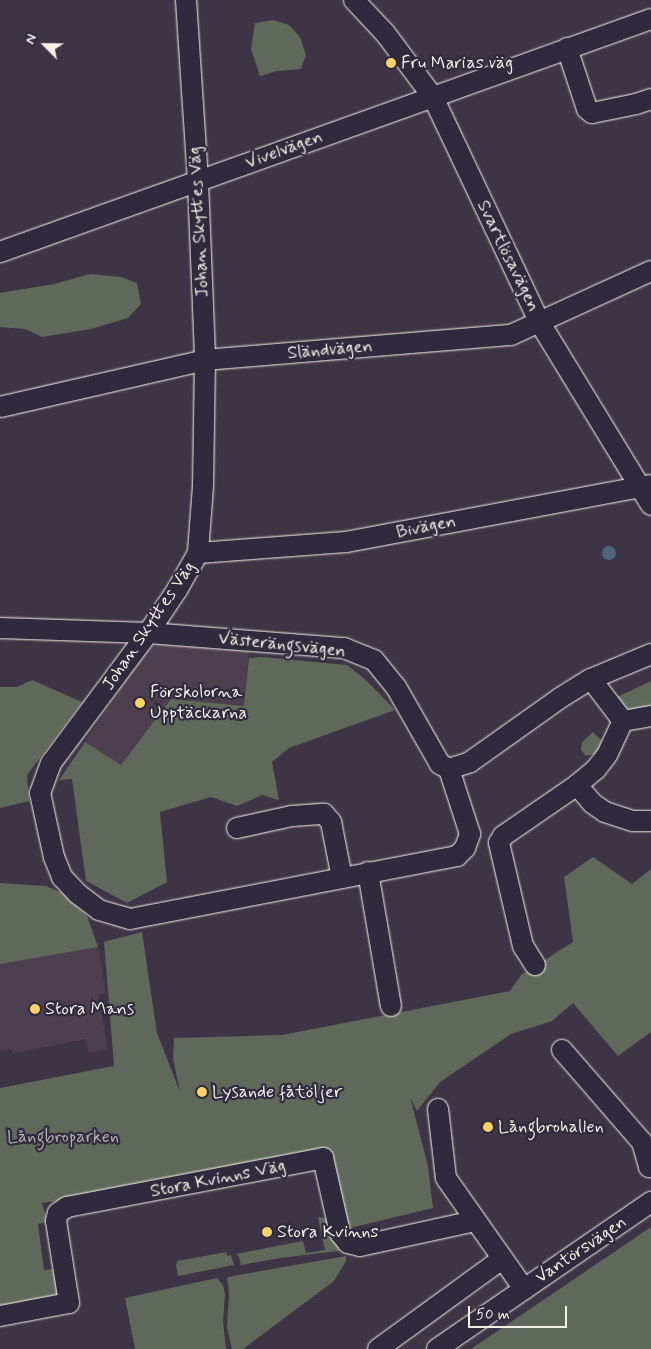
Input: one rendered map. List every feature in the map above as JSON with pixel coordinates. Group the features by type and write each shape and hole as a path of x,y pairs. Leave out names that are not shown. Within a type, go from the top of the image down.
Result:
{"street":[{"name":"Johan Skyttes Väg","path":"186,0 198,182 204,360 203,486 198,553 177,590 148,633 51,763 40,793 54,857 62,877 78,894 99,910 130,919 457,856 465,848 479,844 499,844"},
{"name":"Svartlösavägen","path":"363,3 433,97 540,323 645,486 651,505"},
{"name":"Vivelvägen","path":"0,252 651,19"},
{"path":"567,48 587,108 592,113 651,99"},
{"name":"Sländvägen","path":"0,407 204,360 510,335 651,271"},
{"name":"Bivägen","path":"198,553 346,542 645,486"},
{"name":"Västerängsvägen","path":"0,628 148,633 344,648 374,660 396,687 440,764 449,769"},
{"path":"465,848 470,834 449,769 470,762 560,698 591,679 651,654"},
{"path":"591,679 624,721"},
{"path":"624,721 651,716"},
{"path":"535,965 524,946 499,844 503,836 577,785 596,769 607,755 624,721"},
{"path":"577,785 592,803 605,812 633,821 651,820"},
{"path":"237,828 307,814 324,814 331,822 342,878"},
{"path":"368,872 391,1006"},
{"path":"562,1050 642,1142 649,1167 651,1165"},
{"path":"438,1108 446,1178 524,1289"},
{"name":"Stora Kvinns Väg","path":"0,1316 69,1303 56,1221 58,1213 67,1207 323,1158 340,1232 348,1242 360,1246 475,1221"},
{"name":"Vantörsvägen","path":"437,1349 651,1202"},
{"path":"378,1349 502,1259"}],"shaded area":[{"name":"Förskolorna Upptäckarna","path":"158,644 249,650 244,706 171,699 121,766 85,742 144,653"},
{"path":"98,947 106,993 98,995 108,1049 89,1053 86,1039 13,1053 12,1049 0,1051 0,964"}],"green space":[{"path":"274,20 289,25 300,37 306,55 301,69 277,71 260,76 251,49 255,23"},
{"path":"90,274 121,277 137,283 141,304 128,318 91,329 42,337 25,329 0,327 0,293 54,284"},
{"path":"262,657 347,665 366,680 395,710 289,748 272,762 279,800 262,795 237,806 211,797 160,812 167,882 127,903 86,881 72,779 59,780 85,742 121,765 171,699 244,706 249,658"},
{"path":"32,680 82,702 27,775 29,801 0,808 0,687 17,687"},
{"path":"651,681 651,709 632,712 615,698"},
{"path":"593,732 601,740 601,747 598,753 586,756 581,750 582,742"},
{"name":"Långbroparken","path":"593,857 632,884 651,869 651,1032 618,1056 573,1003 552,1021 511,1034 440,1082 417,1111 410,1097 428,1166 433,1208 346,1229 332,1160 42,1203 48,1222 38,1224 44,1270 54,1269 59,1296 0,1308 0,1088 114,1066 104,942 142,932 157,1033 180,1092 173,1058 174,1038 282,1035 510,991 521,975 573,942 564,877"},
{"path":"0,883 46,886 62,893 87,916 98,947 0,964"},
{"path":"318,1217 330,1219 341,1248 338,1251 241,1265 236,1254 303,1241 306,1253 325,1250"},
{"path":"651,1227 651,1349 471,1349"},
{"path":"226,1252 227,1256 231,1255 234,1265 178,1276 176,1265 178,1261"},
{"path":"346,1256 346,1261 334,1281 243,1349 232,1349 227,1328 229,1293 227,1277"},
{"path":"217,1278 223,1285 225,1294 223,1322 226,1349 135,1349 125,1298"}],"water":[{"path":"609,546 614,548 616,553 614,558 609,560 604,558 602,553 604,548"}],"place":[{"name":"Fru Marias väg","path":"391,63"},
{"name":"Förskolorna Upptäckarna","path":"140,703"},
{"name":"Stora Mans","path":"35,1009"},
{"name":"Lysande fåtöljer","path":"202,1092"},
{"name":"Långbrohallen","path":"488,1127"},
{"name":"Stora Kvinns","path":"267,1232"}]}
